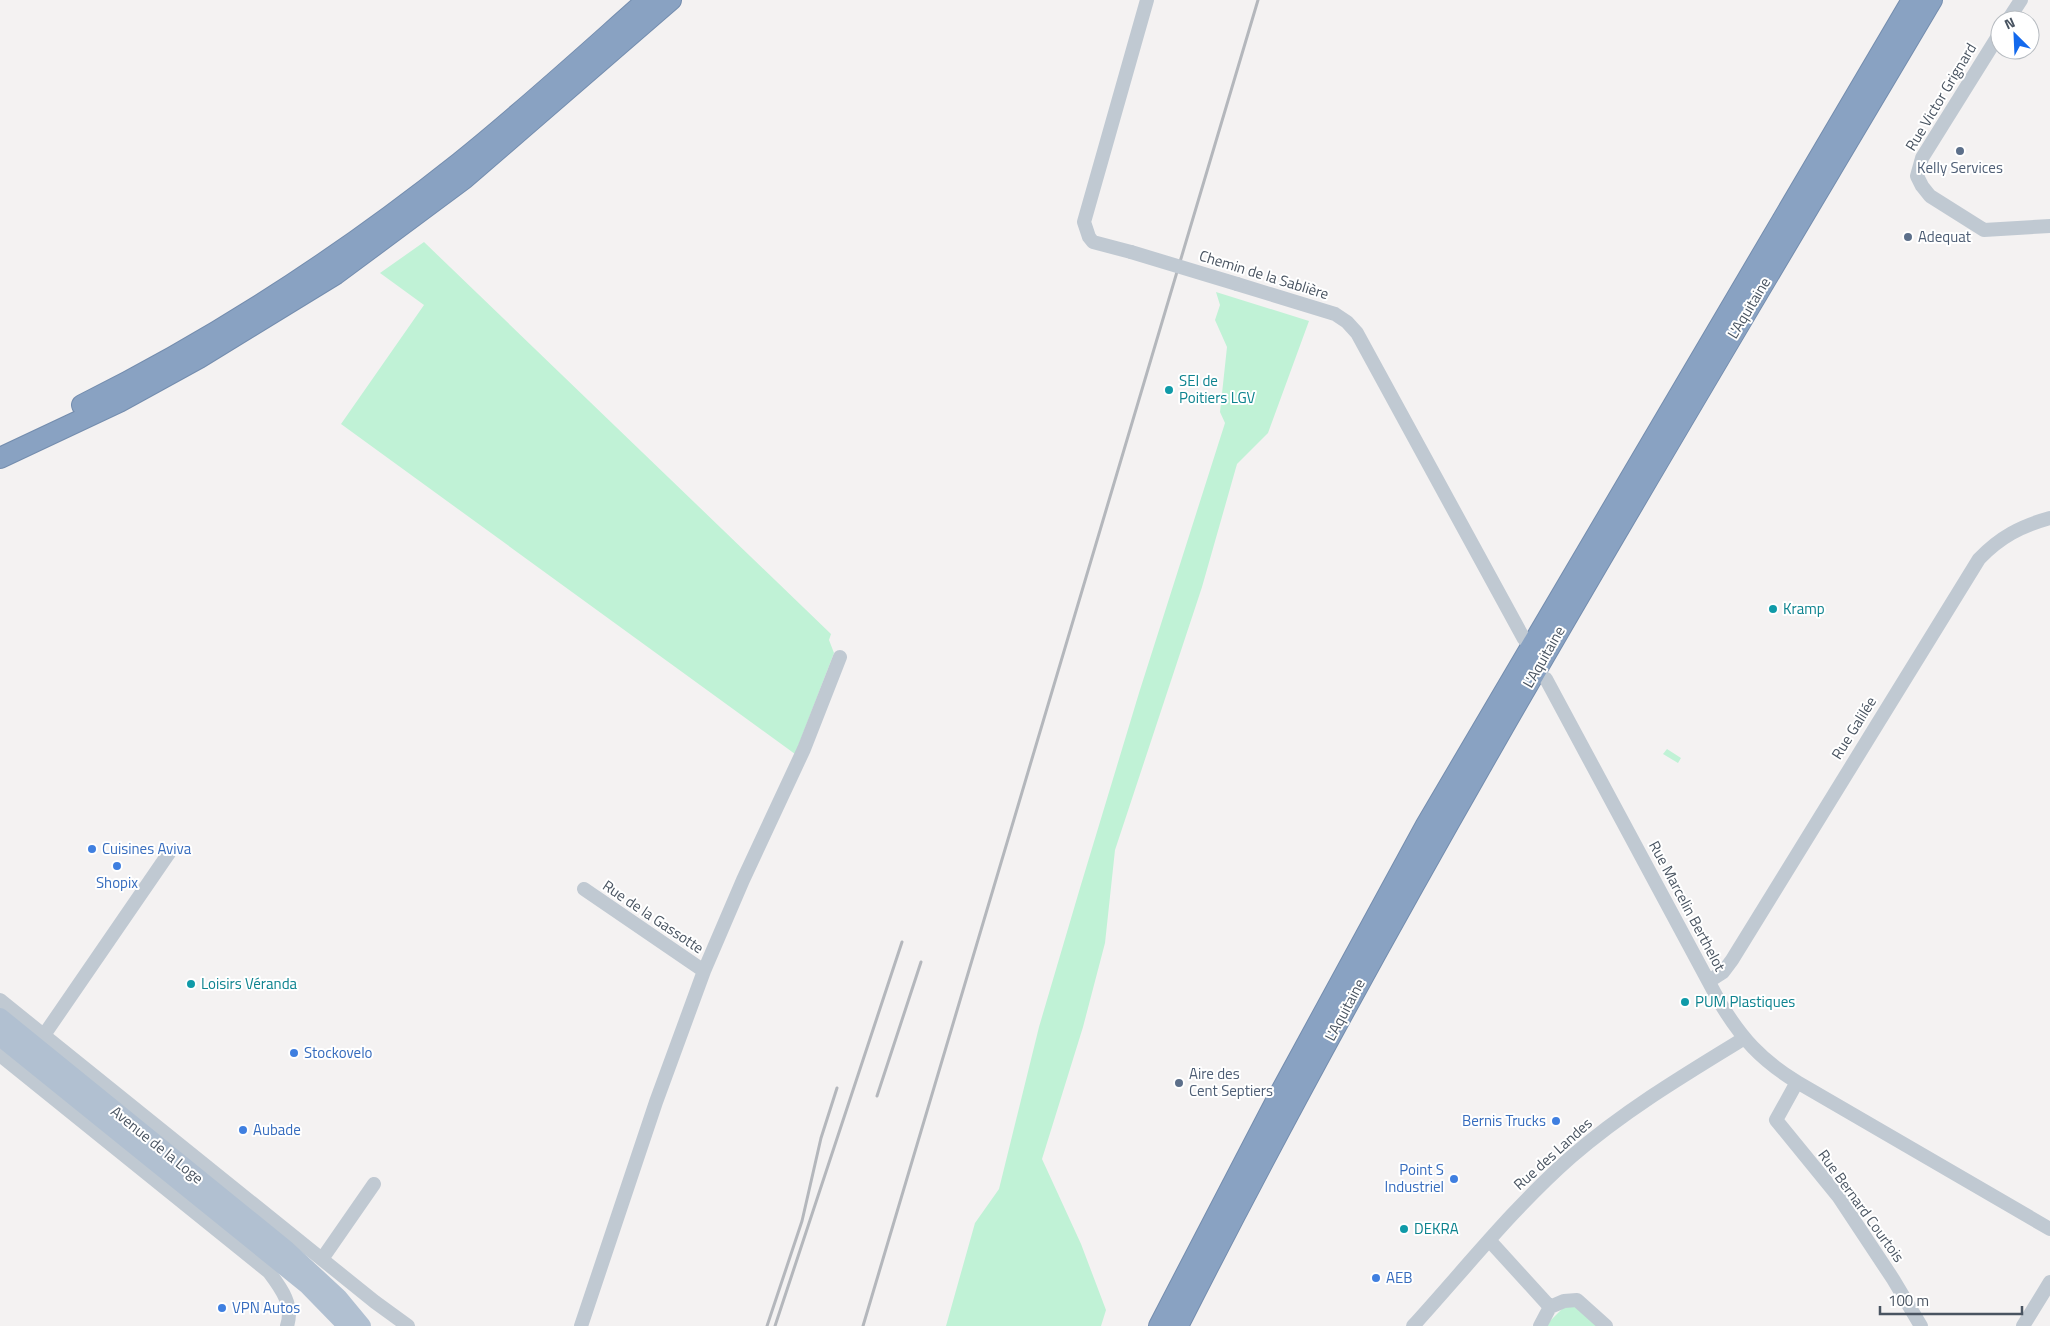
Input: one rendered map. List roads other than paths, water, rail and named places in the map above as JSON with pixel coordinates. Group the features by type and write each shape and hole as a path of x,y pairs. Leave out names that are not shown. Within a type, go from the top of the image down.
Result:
{"highway":[{"path":"0,444 90,401 192,345 270,298 332,256 459,163 647,0"},
{"path":"0,458 119,402 199,358 336,274 464,179 671,0"},
{"name":"L'Aquitaine","path":"1159,1326 1279,1095 1426,825 1912,0"},
{"name":"L'Aquitaine","path":"1178,1326 1294,1104 1438,840 1573,606 1932,0"}],"main road":[{"name":"Avenue de la Loge","path":"0,1017 315,1273"},
{"name":"Avenue de la Loge","path":"0,1037 315,1273"},
{"path":"315,1273 347,1326"},
{"path":"315,1273 362,1326"}],"street":[{"name":"Chemin de la Sablière","path":"1147,0 1084,222 1093,242 1335,314 1347,322 1357,334 1524,639"},
{"name":"Rue Victor Grignard","path":"1990,48 1922,158 1917,176 1930,196 1984,230 2050,226"},
{"name":"Rue Galilée","path":"1709,981 1723,972 1732,960 1979,559 2008,533 2023,526 2050,518"},
{"path":"581,1326 656,1102 704,971 743,880 806,746 840,657"},
{"name":"Rue Marcelin Berthelot","path":"1546,679 1709,981 1744,1039 1764,1059 1797,1082 2050,1229"},
{"path":"44,1035 169,853"},
{"name":"Rue de la Gassotte","path":"584,889 704,971"},
{"path":"0,1000 44,1035 315,1273 408,1326"},
{"name":"Rue des Landes","path":"1413,1326 1522,1203 1590,1141 1673,1082 1744,1039"},
{"path":"0,1055 269,1272 282,1290 289,1305 287,1326"},
{"name":"Rue Bernard Courtois","path":"1797,1082 1776,1120 1838,1196 1893,1278 1921,1326"},
{"path":"315,1273 374,1184"},
{"path":"1489,1240 1550,1307"},
{"path":"2023,1326 2050,1282"},
{"path":"1540,1326 1550,1307 1564,1301 1577,1300 1606,1326"}],"railway":[{"path":"863,1326 1258,0"},
{"path":"775,1326 902,942"},
{"path":"877,1096 921,962"},
{"path":"767,1326 802,1221 821,1138 837,1088"}],"place":[{"name":"Kelly Services","path":"1960,151"},
{"name":"Adequat","path":"1908,237"},
{"name":"SEI de Poitiers LGV","path":"1169,390"},
{"name":"Kramp","path":"1773,609"},
{"name":"Cuisines Aviva","path":"92,849"},
{"name":"Shopix","path":"117,866"},
{"name":"Loisirs Véranda","path":"191,984"},
{"name":"PUM Plastiques","path":"1685,1002"},
{"name":"Stockovelo","path":"294,1053"},
{"name":"Aire des Cent Septiers","path":"1179,1083"},
{"name":"Bernis Trucks","path":"1556,1121"},
{"name":"Aubade","path":"243,1130"},
{"name":"Point S Industriel","path":"1454,1179"},
{"name":"DEKRA","path":"1404,1229"},
{"name":"AEB","path":"1376,1278"},
{"name":"VPN Autos","path":"222,1308"}]}
